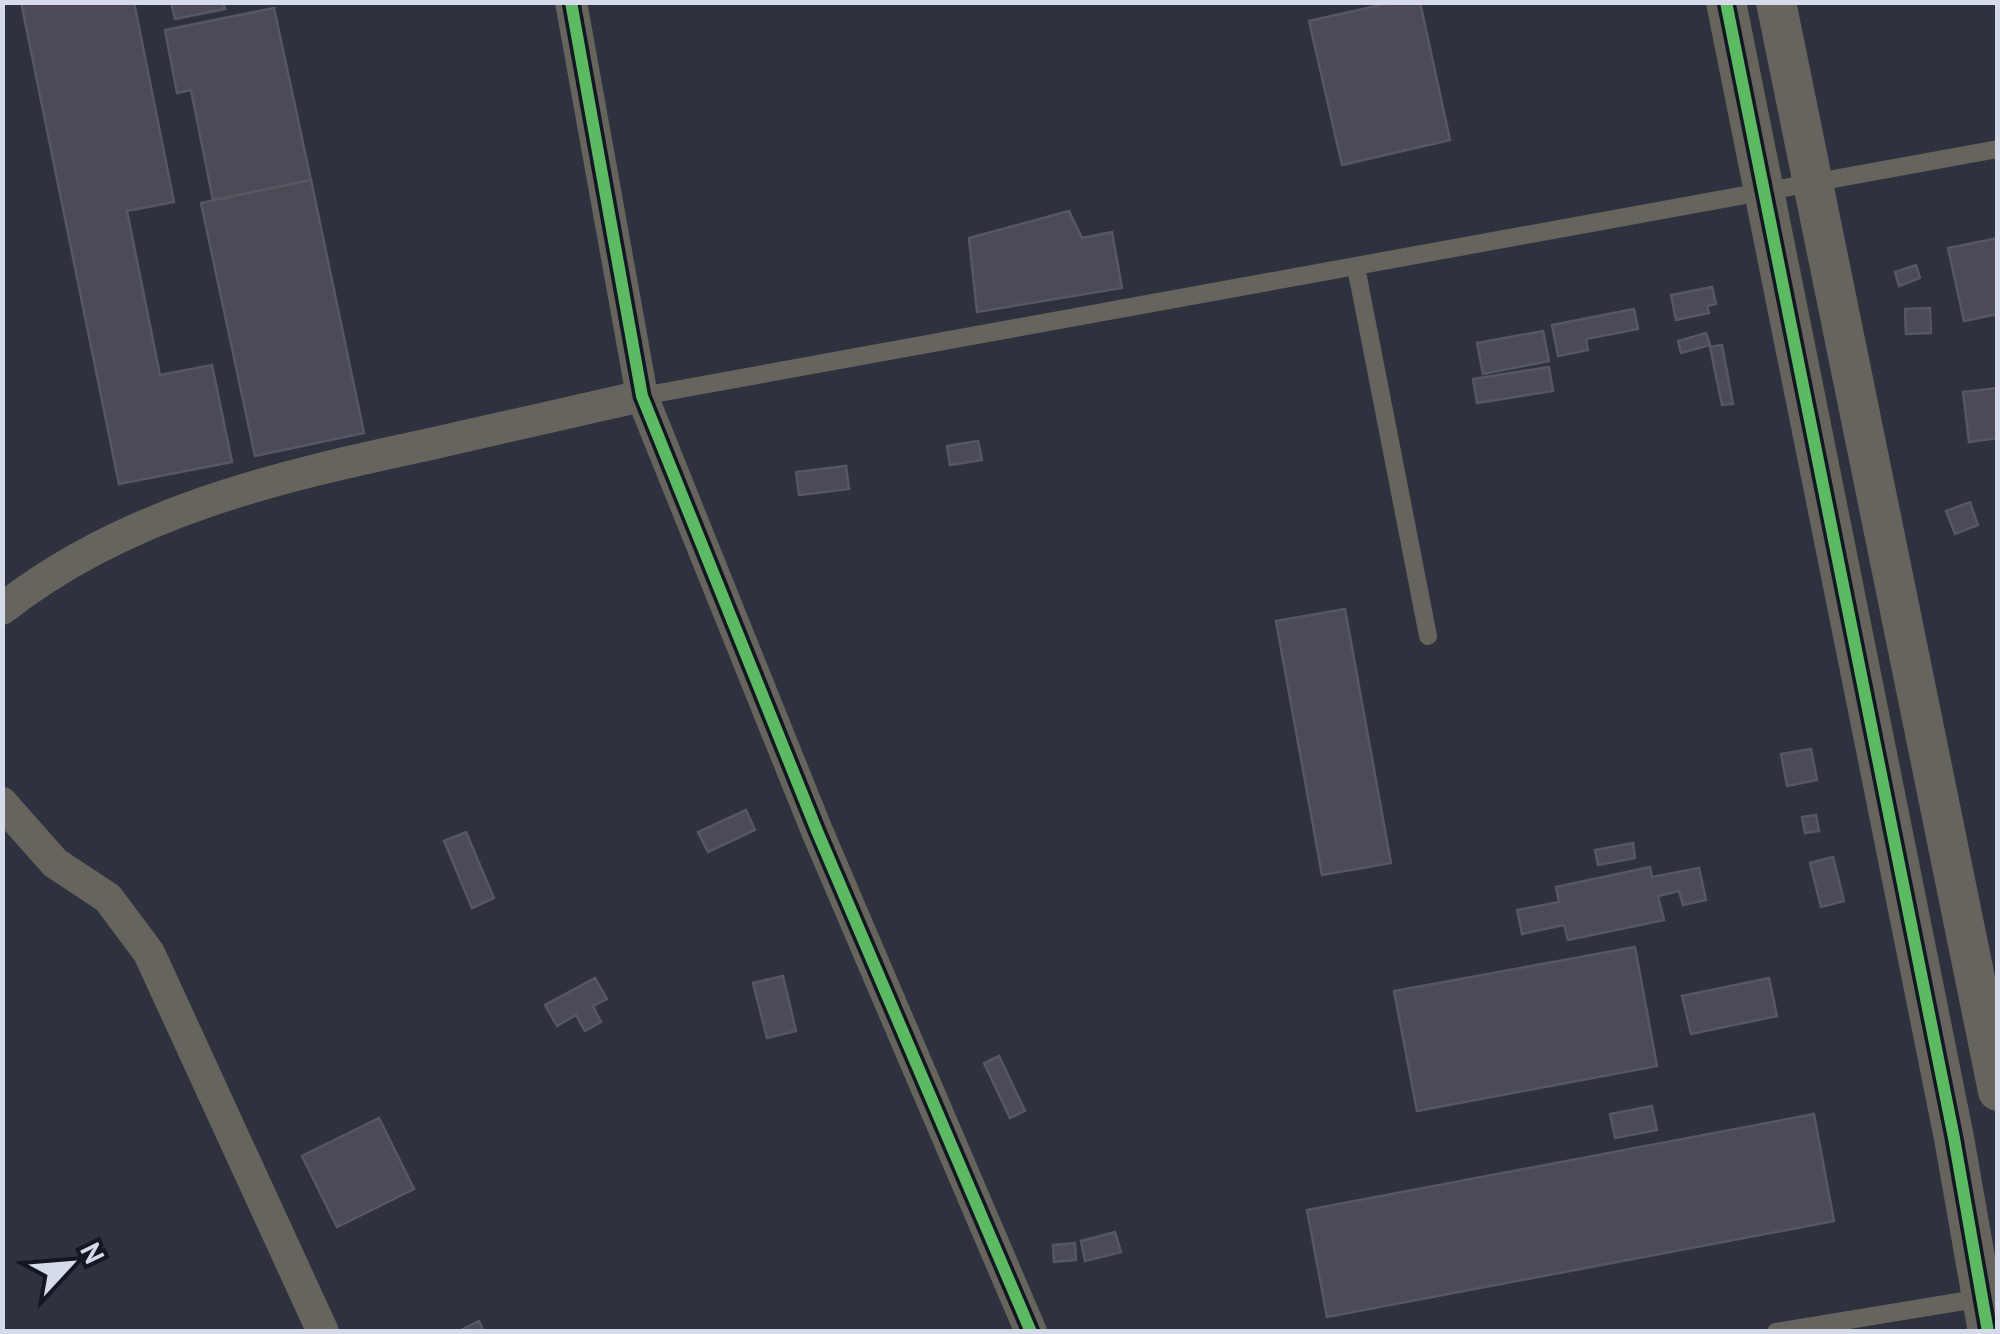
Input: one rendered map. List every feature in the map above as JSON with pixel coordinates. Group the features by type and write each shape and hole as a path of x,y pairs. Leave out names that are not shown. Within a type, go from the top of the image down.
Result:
{"street":[{"path":"571,2 642,396 817,831 1031,1332"},
{"path":"1726,2 1990,1308"},
{"path":"1776,2 1987,986 1998,1091"},
{"path":"2,609 49,572 136,527 286,475 642,396"},
{"path":"2,803 55,863 108,898 150,953 324,1332"}],"lane":[{"path":"642,396 1998,149"},
{"path":"1356,268 1428,636"},
{"path":"1776,1332 1990,1308"}],"building":[{"path":"21,2 134,2 174,202 127,211 160,375 212,365 232,462 119,484"},
{"path":"171,2 223,2 225,9 175,19"},
{"path":"1394,2 1420,2 1450,140 1342,165 1309,21"},
{"path":"274,8 311,180 213,200 191,90 177,93 165,30"},
{"path":"311,180 364,433 255,456 201,203"},
{"path":"1069,211 1082,238 1112,232 1122,288 977,312 969,238"},
{"path":"1998,238 1998,314 1964,321 1948,248"},
{"path":"1916,265 1920,278 1899,286 1895,272"},
{"path":"1712,287 1716,304 1707,306 1709,313 1676,320 1671,295"},
{"path":"1930,308 1931,333 1906,334 1905,309"},
{"path":"1634,309 1638,329 1586,339 1588,350 1558,356 1552,325"},
{"path":"1543,331 1549,361 1483,374 1477,343"},
{"path":"1706,333 1710,345 1681,353 1678,341"},
{"path":"1722,345 1733,404 1722,405 1710,347"},
{"path":"1549,367 1553,391 1477,403 1473,379"},
{"path":"1998,388 1998,438 1969,442 1963,392"},
{"path":"978,441 982,460 950,465 947,446"},
{"path":"846,466 849,489 799,495 796,472"},
{"path":"1970,502 1978,525 1955,534 1946,511"},
{"path":"1345,609 1391,863 1322,875 1276,621"},
{"path":"1811,749 1817,780 1787,786 1781,754"},
{"path":"746,810 755,830 708,852 698,832"},
{"path":"1816,815 1819,831 1805,833 1802,817"},
{"path":"466,832 494,898 472,908 444,841"},
{"path":"1633,843 1635,858 1598,865 1595,850"},
{"path":"1833,857 1844,901 1821,907 1810,863"},
{"path":"1650,867 1652,877 1699,868 1706,900 1683,905 1679,891 1658,896 1664,920 1568,940 1564,925 1522,934 1517,910 1559,902 1556,887"},
{"path":"1635,947 1657,1066 1417,1111 1394,991"},
{"path":"783,976 796,1031 767,1038 753,983"},
{"path":"595,978 607,999 593,1006 601,1022 585,1031 576,1015 557,1026 545,1005"},
{"path":"1769,978 1777,1016 1691,1034 1682,996"},
{"path":"999,1056 1025,1111 1010,1118 984,1063"},
{"path":"1652,1106 1657,1130 1615,1138 1610,1114"},
{"path":"1814,1114 1834,1221 1327,1317 1307,1210"},
{"path":"379,1118 414,1189 337,1227 302,1156"},
{"path":"1115,1232 1121,1252 1085,1261 1081,1241"},
{"path":"1075,1243 1076,1260 1054,1262 1053,1245"},
{"path":"479,1321 484,1332 457,1332"}],"cycle path":[{"path":"571,2 642,396 817,831 1031,1332"},
{"path":"1726,2 1954,1138 1988,1332"}]}
